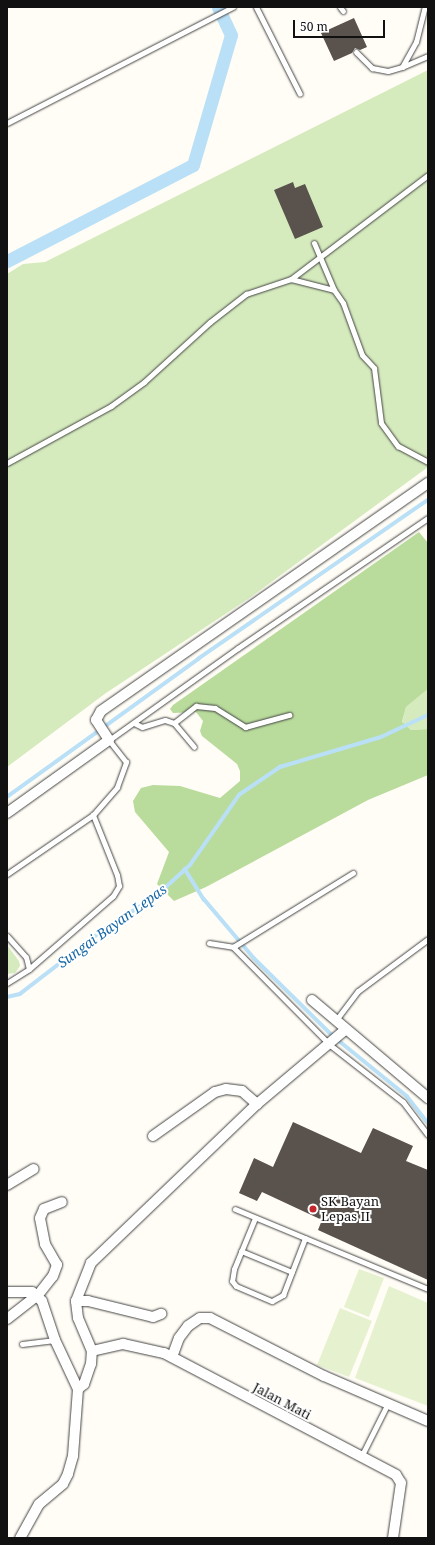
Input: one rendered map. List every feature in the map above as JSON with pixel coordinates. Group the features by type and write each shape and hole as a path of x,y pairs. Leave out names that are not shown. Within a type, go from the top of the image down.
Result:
{"street":[{"path":"7,813 108,739 97,723 97,715 101,711 428,483"},
{"path":"312,1000 336,1020 344,1031 428,1098"},
{"path":"78,1389 84,1384 88,1375 92,1351 78,1318 76,1301 91,1263 257,1104 332,1043 344,1031"},
{"path":"153,1136 215,1092 226,1089 242,1091 257,1104"},
{"path":"7,1185 34,1169"},
{"path":"7,1319 38,1295 53,1276 56,1265 45,1244 40,1218 44,1209 62,1202"},
{"path":"7,1292 32,1292 38,1295 48,1312 55,1340 78,1389 73,1456 68,1474 63,1484 39,1504 20,1538"},
{"path":"76,1301 88,1301 153,1317 161,1314"},
{"path":"172,1357 179,1338 188,1326 200,1318 210,1318 324,1376 428,1421"},
{"name":"Jalan Mati","path":"92,1351 123,1344 172,1357 362,1457 400,1479 398,1512 392,1538"}],"lane":[{"path":"256,7 300,94"},
{"path":"402,67 416,42 425,7"},
{"path":"7,123 231,8"},
{"path":"356,52 372,68 388,72 428,56"},
{"path":"7,463 111,406 144,382 210,322 246,294 291,279 428,175"},
{"path":"314,243 319,258 334,290 343,303 362,355 374,368 381,423 398,446 428,462"},
{"path":"291,279 334,290"},
{"path":"7,874 93,815 117,787 123,774 126,762 108,739 134,723 428,518"},
{"path":"174,723 196,706 215,708 245,726 289,716"},
{"path":"134,723 142,727 165,720 174,723 194,747"},
{"path":"7,983 29,969 113,896 119,886 117,875 93,815"},
{"path":"209,943 233,946 240,943 353,873"},
{"path":"7,936 26,957 29,969"},
{"path":"336,1020 358,991 428,940"},
{"path":"233,946 332,1043 403,1102 428,1135"},
{"path":"235,1209 428,1289"},
{"path":"255,1218 234,1269 232,1281 236,1286 272,1301 282,1295 305,1238"},
{"path":"241,1251 292,1272"},
{"path":"22,1344 55,1340"},
{"path":"362,1457 388,1403"}],"green space":[{"path":"428,70 428,467 251,597 106,693 7,767 7,274 23,264 45,262"},
{"path":"419,532 428,543 428,689 406,707 402,722 411,730 428,729 428,775 368,800 206,887 174,901 157,884 169,852 135,812 133,801 141,788 153,785 180,786 220,798 240,781 240,771 237,764 202,736 200,731 203,721 196,712 173,713 170,709 173,705"},
{"path":"428,689 428,729 411,730 402,723 406,707"},
{"path":"7,945 19,961 20,966 15,973 7,974"},
{"path":"359,1269 384,1278 369,1317 344,1307"},
{"path":"389,1286 428,1303 428,1406 355,1378"},
{"path":"340,1308 372,1321 349,1377 317,1365"}],"building":[{"path":"354,18 367,47 360,50 355,48 352,53 334,61 321,33"},
{"path":"293,182 295,188 305,184 323,227 295,239 274,190"},
{"path":"293,1122 361,1153 373,1128 413,1146 406,1161 428,1170 428,1280 318,1230 322,1220 262,1192 257,1201 239,1193 254,1158 273,1167"}],"waterway":[{"path":"7,261 193,165 231,35 218,7"},
{"path":"7,797 198,659 428,500"},
{"name":"Sungai Bayan Lepas","path":"7,997 20,994 107,927 154,898 190,865 239,795 280,767 381,737 428,715"},
{"path":"185,869 204,899 254,958 332,1035 407,1096 428,1123"}],"place":[{"name":"SK Bayan Lepas II","path":"313,1209"}]}
